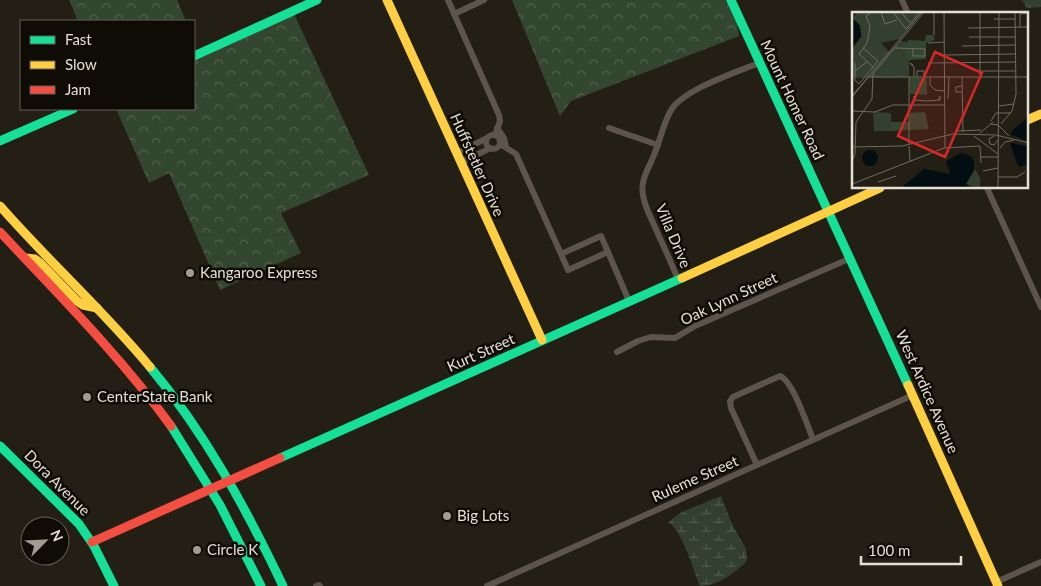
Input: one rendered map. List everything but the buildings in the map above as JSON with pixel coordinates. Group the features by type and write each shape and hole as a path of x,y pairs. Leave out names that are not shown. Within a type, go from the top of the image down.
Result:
{"street":[{"path":"195,56 317,0"},
{"name":"Huffstetler Drive","path":"387,0 542,340"},
{"path":"448,0 499,115 495,135"},
{"path":"454,14 484,0"},
{"path":"902,0 907,12"},
{"name":"Mount Homer Road","path":"734,1 759,63 829,211"},
{"name":"Villa Drive","path":"678,280 647,209 643,196 643,181 670,112 678,102 708,84 759,63"},
{"path":"0,141 71,110"},
{"path":"1028,120 1041,114"},
{"path":"497,128 504,138 503,146"},
{"path":"609,128 658,145"},
{"path":"457,153 495,135"},
{"path":"495,135 503,146 516,154 568,270 608,252"},
{"path":"487,138 487,145 491,148"},
{"path":"461,162 491,148 503,146"},
{"path":"466,149 470,158"},
{"name":"Kurt Street","path":"92,542 878,189"},
{"path":"987,189 1041,307"},
{"path":"2,210 98,308 136,350 169,391 200,434 229,480 253,523 283,586"},
{"name":"West Ardice Avenue","path":"829,211 997,584"},
{"path":"0,232 136,380 169,423 212,488 261,586"},
{"path":"561,254 601,236 629,302"},
{"path":"24,258 35,259 39,262 83,305 98,308"},
{"name":"Oak Lynn Street","path":"617,352 638,341 651,337 675,338 695,326 851,258"},
{"path":"757,465 731,408 730,401 734,397 780,376 784,377 790,386 813,439"},
{"name":"Ruleme Street","path":"488,586 913,394"},
{"name":"Dora Avenue","path":"0,446 78,524 92,542 114,586"},
{"path":"997,584 1041,562"},
{"path":"252,565 267,586"}],"green space":[{"path":"69,0 177,0 186,20 78,20"},
{"path":"512,0 727,0 737,24 739,36 571,101 560,116"},
{"path":"1022,0 1041,0 1041,7 1027,8"},
{"path":"294,14 369,175 281,213 301,253 220,290 169,173 149,183 116,110 195,110 195,60"},
{"path":"721,496 733,526 746,549 747,561 719,581 700,586 678,533 668,522 682,512"}],"traffic: fast":[{"path":"195,56 317,0"},
{"path":"731,0 908,385"},
{"path":"0,141 71,110"},
{"path":"280,458 682,278"},
{"path":"150,367 189,418 223,472 283,586"},
{"path":"171,426 220,505 261,586"},
{"path":"0,446 79,524 94,546 114,586"}],"traffic: slow":[{"path":"387,0 542,340"},
{"path":"1028,120 1041,114"},
{"path":"682,278 878,189"},
{"path":"0,206 150,367"},
{"path":"25,258 35,259 39,262 77,301 83,305 97,308"},
{"path":"908,385 998,586"}],"traffic: jam":[{"path":"0,232 110,350 171,426"},
{"path":"92,542 280,458"}],"place":[{"name":"Kangaroo Express","path":"190,273"},
{"name":"CenterState Bank","path":"87,397"},
{"name":"Big Lots","path":"447,516"},
{"name":"Circle K","path":"197,550"}]}
